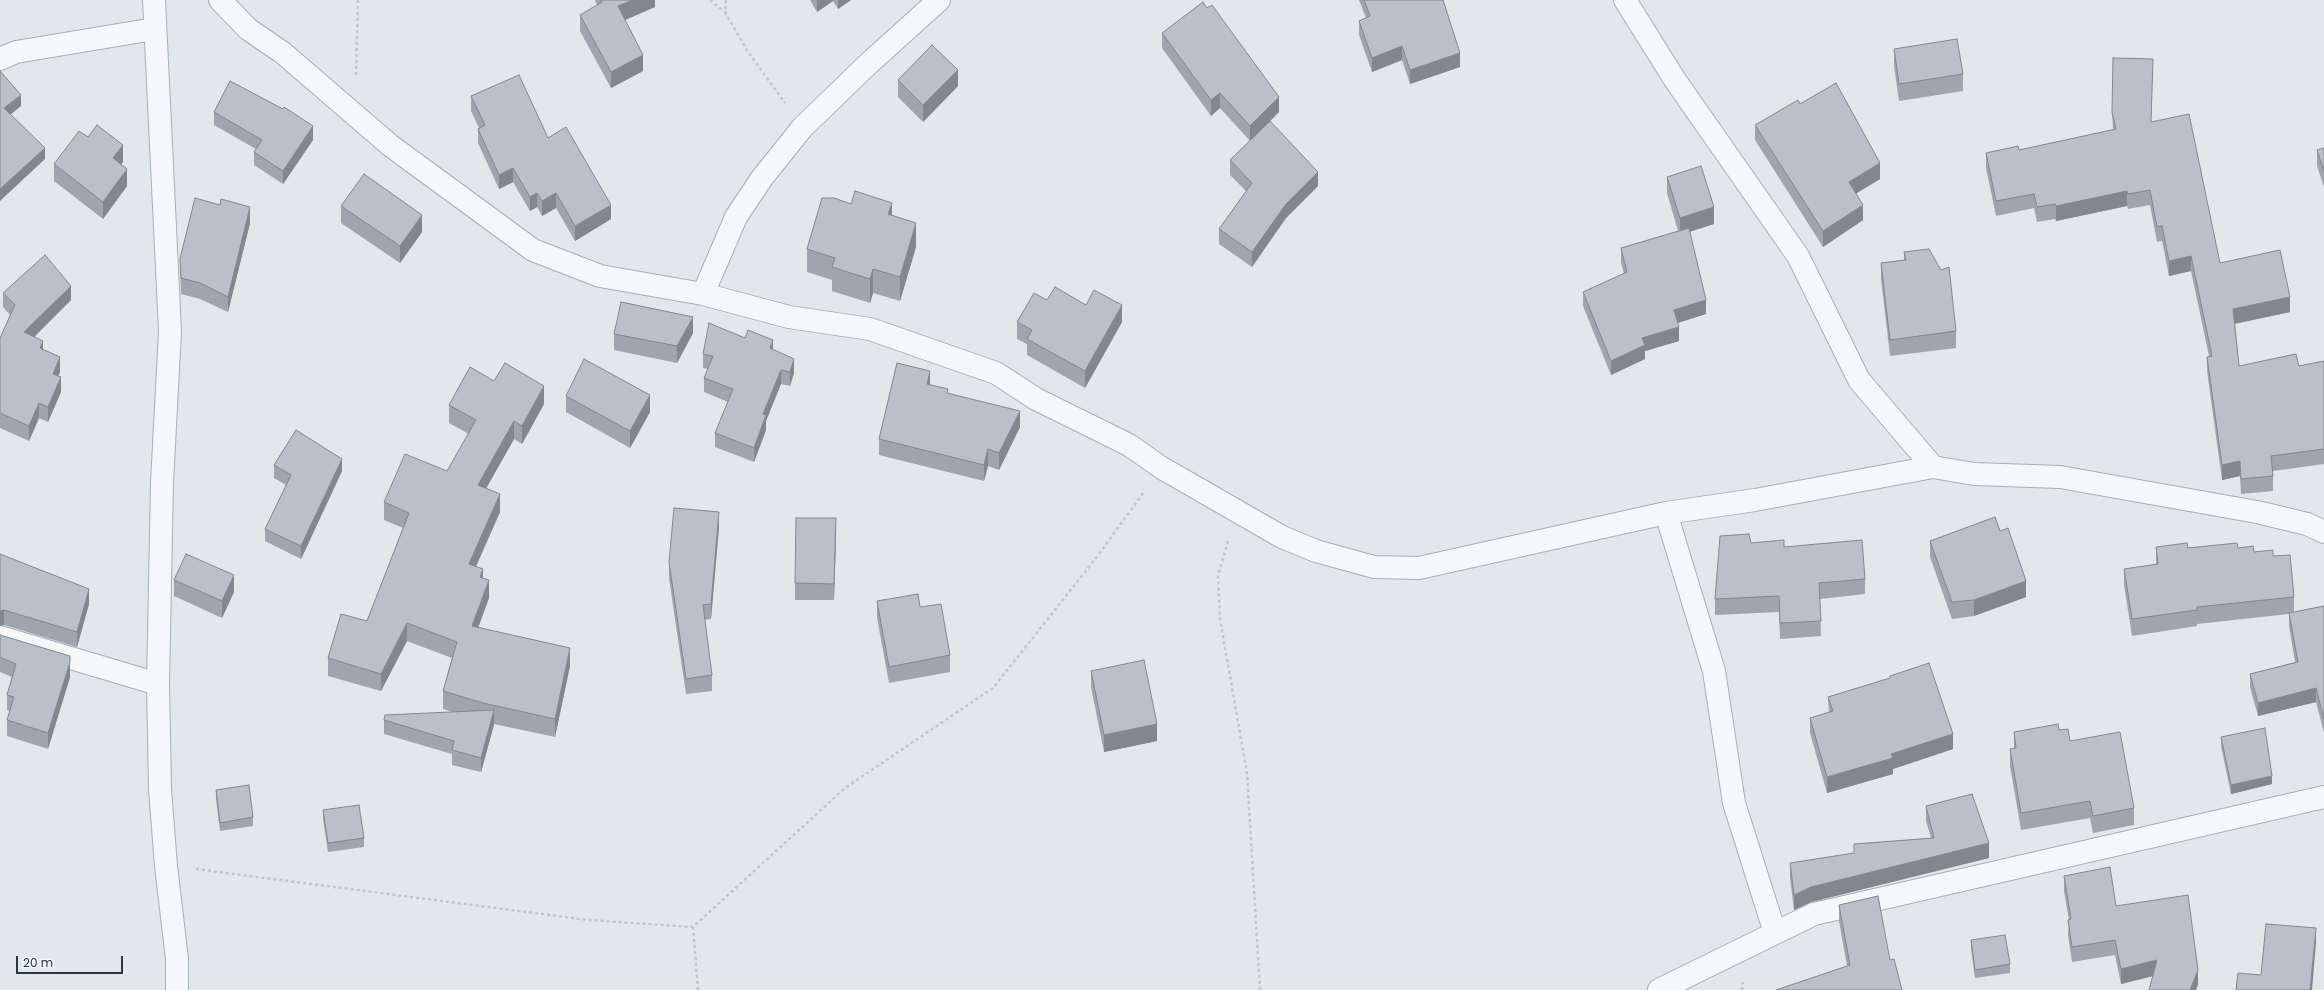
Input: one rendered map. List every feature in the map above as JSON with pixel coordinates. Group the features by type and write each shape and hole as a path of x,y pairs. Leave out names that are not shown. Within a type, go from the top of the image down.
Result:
{"street":[{"path":"154,0 154,29 170,331 162,483 158,684 160,789 166,866 177,959 177,990"},
{"path":"220,0 248,29 283,53 397,150 533,250 600,276 703,294 789,317 870,329 996,373 1036,399 1129,446 1162,468 1282,537 1316,551 1374,567 1419,568 1666,513 1755,500 1933,467 1974,474 2060,477 2257,512 2307,524 2324,532"},
{"path":"703,294 736,217 762,178 802,128 866,66 939,0"},
{"path":"1625,0 1674,80 1798,256 1858,380 1933,467"},
{"path":"0,59 16,52 154,29"},
{"path":"1666,513 1714,671 1734,803 1775,933"},
{"path":"0,637 158,684"},
{"path":"1659,990 1814,914 2324,797"}],"path":[{"path":"355,113 358,0"},
{"path":"710,0 725,12 748,52 802,128"},
{"path":"725,12 726,0"},
{"path":"166,866 588,920 693,927 845,788 993,688 1096,558 1162,468"},
{"path":"1236,511 1218,576 1218,583 1220,619 1247,773 1260,990"},
{"path":"693,927 698,990"}],"building":[{"path":"601,0 633,0 618,6 643,55 611,72 580,15 602,2"},
{"path":"1364,0 1443,0 1460,53 1410,70 1402,46 1372,58 1359,21 1370,16"},
{"path":"1203,2 1207,8 1212,5 1279,97 1250,126 1220,93 1211,100 1162,33"},
{"path":"1957,39 1963,74 1899,84 1894,49"},
{"path":"932,45 958,70 923,105 898,80"},
{"path":"2113,58 2153,59 2151,122 2189,114 2220,263 2280,250 2290,297 2233,309 2239,366 2296,354 2299,366 2324,361 2324,449 2271,456 2273,476 2241,479 2240,461 2222,465 2207,357 2212,356 2191,256 2169,261 2162,226 2157,227 2150,190 2128,194 2127,191 2056,206 2055,204 2037,207 2034,194 1996,201 1986,153 2018,146 2019,150 2116,129 2112,112"},
{"path":"0,71 21,95 4,108 45,148 0,189"},
{"path":"519,75 548,138 566,127 611,205 575,226 556,193 542,201 537,193 530,197 513,168 499,175 478,129 485,125 471,96"},
{"path":"230,81 283,109 284,107 313,126 283,171 254,152 262,140 214,112"},
{"path":"1836,83 1880,163 1849,182 1863,205 1823,231 1755,125 1798,100 1800,104"},
{"path":"1270,121 1318,172 1286,204 1252,252 1219,229 1252,183 1230,160"},
{"path":"97,125 123,145 113,158 127,169 103,202 54,164 79,131 88,137"},
{"path":"2324,148 2324,171 2317,150"},
{"path":"1701,166 1714,207 1680,218 1667,177"},
{"path":"364,174 422,215 400,246 341,206"},
{"path":"855,191 892,203 888,214 916,223 900,277 873,269 870,279 832,267 835,258 807,249 822,198 834,198 851,204"},
{"path":"195,198 220,205 221,199 250,207 228,297 200,283 181,278 180,259"},
{"path":"1689,228 1706,300 1674,310 1679,327 1642,338 1645,345 1611,361 1583,292 1627,272 1621,248"},
{"path":"1929,249 1941,270 1949,267 1956,331 1890,340 1881,263 1906,260 1904,252"},
{"path":"45,255 71,286 24,332 43,341 40,348 60,357 53,374 61,377 48,407 39,403 29,426 0,413 0,338 15,305 3,293"},
{"path":"1055,287 1086,305 1094,290 1122,305 1085,371 1027,339 1032,330 1017,322 1034,293 1047,300"},
{"path":"621,302 693,317 677,346 614,334"},
{"path":"709,323 745,338 748,330 773,340 770,348 794,359 790,372 781,370 763,414 766,415 754,448 715,433 733,389 704,378 713,356 703,354"},
{"path":"584,359 650,395 630,431 566,396"},
{"path":"505,363 544,386 522,426 514,421 478,485 500,494 469,564 483,569 480,577 489,580 472,626 570,648 555,719 483,703 443,691 457,642 407,623 381,674 328,658 341,614 367,621 409,513 384,502 405,454 447,471 476,420 449,405 470,367 494,381"},
{"path":"897,363 930,371 927,384 948,389 947,393 1020,411 999,453 988,449 984,465 879,439"},
{"path":"296,430 342,459 301,546 265,529 291,475 274,465"},
{"path":"674,508 719,512 711,604 703,605 712,675 686,679 669,562"},
{"path":"1995,517 2000,531 2008,528 2026,581 1974,600 1952,602 1930,541"},
{"path":"796,518 836,518 834,584 795,583"},
{"path":"1749,534 1751,543 1784,540 1784,547 1862,540 1865,579 1819,583 1821,621 1780,623 1779,596 1715,599 1720,536"},
{"path":"2187,543 2188,548 2237,543 2238,548 2253,546 2254,552 2273,550 2273,556 2290,555 2294,597 2197,607 2197,610 2132,619 2124,569 2158,564 2156,547"},
{"path":"0,554 89,589 77,632 4,610 0,611"},
{"path":"186,554 234,575 222,601 174,580"},
{"path":"918,594 920,607 941,604 950,655 889,667 877,601"},
{"path":"2324,606 2324,719 2316,688 2258,703 2250,674 2298,662 2289,613"},
{"path":"0,635 70,656 70,662 48,733 7,720 14,697 7,695 16,664 0,657"},
{"path":"1144,660 1157,724 1104,735 1091,671"},
{"path":"1929,663 1953,734 1891,754 1893,758 1827,777 1810,718 1833,711 1828,697 1890,678 1890,676"},
{"path":"494,710 481,758 452,750 454,741 384,720 385,715"},
{"path":"2058,724 2059,730 2068,729 2070,741 2120,732 2134,808 2093,816 2090,801 2021,813 2010,749 2016,748 2014,732"},
{"path":"2265,728 2272,776 2231,785 2221,737"},
{"path":"249,785 253,817 220,823 216,790"},
{"path":"1972,794 1989,843 1811,887 1794,895 1790,863 1854,853 1854,844 1934,838 1926,806"},
{"path":"359,805 364,838 328,843 323,810"},
{"path":"2110,867 2116,906 2188,895 2198,970 2190,990 2149,990 2157,960 2121,969 2115,940 2072,947 2068,920 2071,919 2064,876"},
{"path":"1878,896 1890,960 1894,959 1902,990 1776,990 1850,965 1839,905"},
{"path":"2266,924 2316,928 2310,990 2236,990 2238,973 2261,975"},
{"path":"2005,935 2010,964 1975,970 1971,940"}]}
